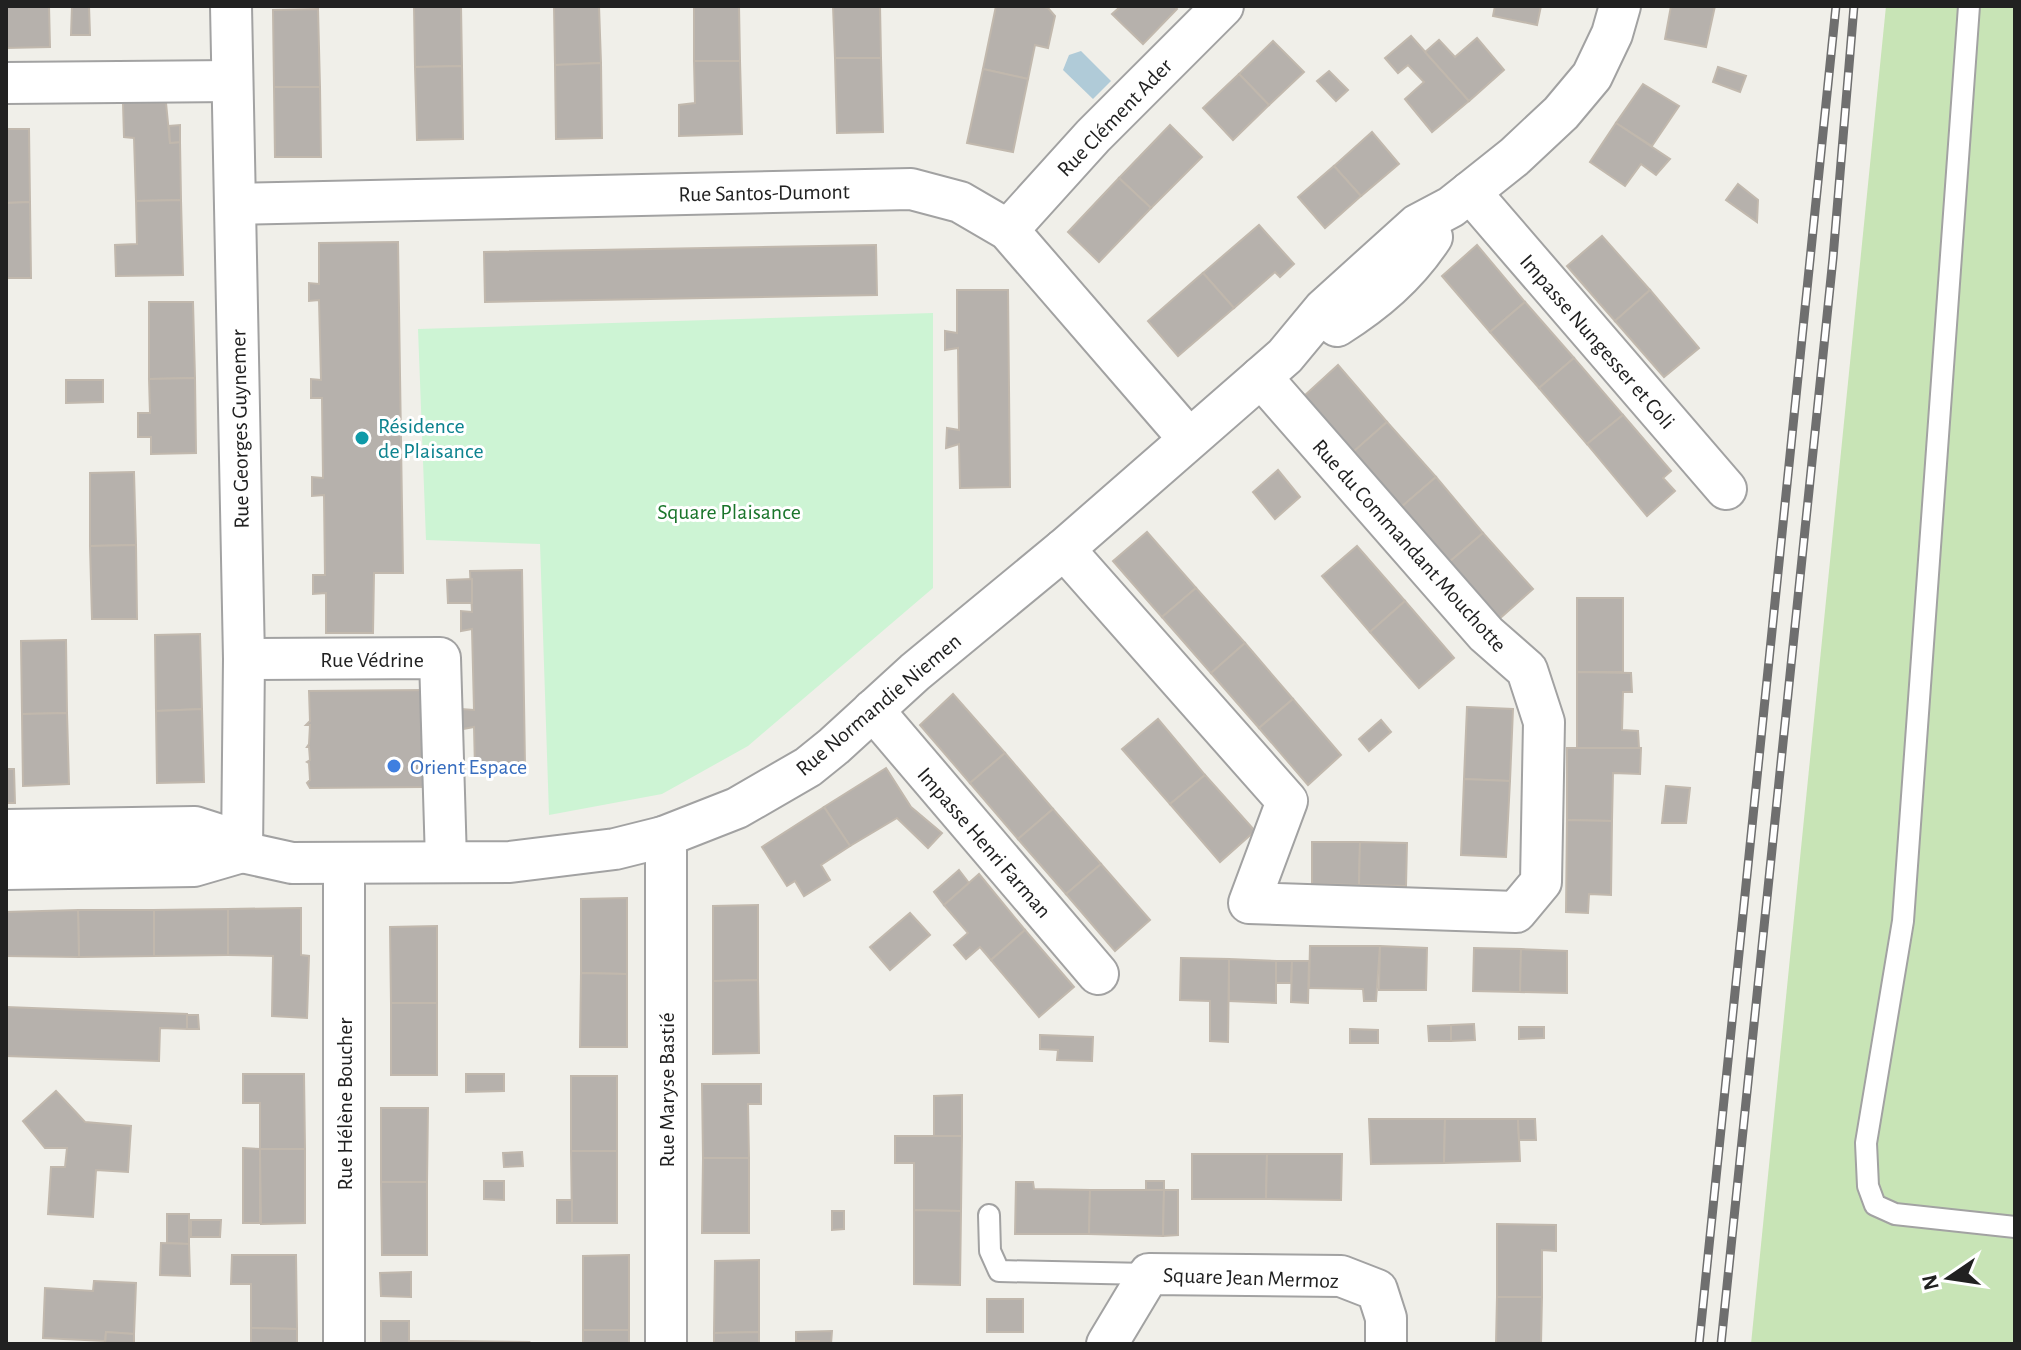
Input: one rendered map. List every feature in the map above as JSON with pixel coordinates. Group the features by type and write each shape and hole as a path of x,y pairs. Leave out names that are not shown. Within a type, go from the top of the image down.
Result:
{"street":[{"name":"Rue Georges Guynemer","path":"231,6 244,659 242,852"},
{"name":"Rue Clément Ader","path":"1008,230 1093,136 1223,6"},
{"name":"Rue Normandie Niemen","path":"6,830 195,827 217,834 242,852 292,863 510,862 615,849 663,837 737,808 817,760 915,672 1064,549 1273,367 1324,309 1417,225 1460,199 1561,113 1592,76 1612,34 1620,6"},
{"path":"6,83 232,81"},
{"name":"Rue Santos-Dumont","path":"235,204 911,189 960,202 1008,230 1189,439"},
{"name":"Impasse Nungesser et Coli","path":"1460,199 1726,489"},
{"name":"Rue du Commandant Mouchotte","path":"1064,549 1287,801 1249,903 1516,912 1541,882 1544,722 1527,670 1486,634 1273,367"},
{"name":"Rue Védrine","path":"244,659 440,658 446,861"},
{"name":"Impasse Henri Farman","path":"873,710 1098,974"},
{"name":"Rue Maryse Bastié","path":"663,837 666,851 666,1344"},
{"name":"Rue Normandie Niemen","path":"6,869 194,866 242,852"},
{"name":"Rue Hélène Boucher","path":"344,864 344,1344"},
{"name":"Square Jean Mermoz","path":"1107,1344 1149,1274 1341,1276 1377,1290 1386,1318 1386,1344"}],"lane":[{"path":"1969,6 1903,921 1866,1143 1868,1186 1875,1205 1895,1214 2015,1227"},
{"path":"989,1215 990,1251 999,1271 1149,1274"}],"green space":[{"path":"1886,6 2015,6 2015,1344 1751,1344"},
{"name":"Square Plaisance","path":"933,313 933,588 748,746 662,794 549,815 540,544 426,540 418,329"}],"water":[{"path":"1081,51 1111,81 1093,99 1063,70 1069,55"}],"building":[{"path":"6,6 49,6 50,47 6,48"},
{"path":"72,6 89,6 90,35 71,35"},
{"path":"414,6 461,6 462,66 415,67"},
{"path":"554,6 599,6 601,63 555,65"},
{"path":"694,6 739,6 740,61 694,61"},
{"path":"833,6 880,6 881,58 835,58"},
{"path":"996,6 1039,6 1048,8 1055,16 1048,48 1035,45 1028,79 983,69"},
{"path":"1121,6 1174,6 1177,9 1143,44 1112,14"},
{"path":"1495,6 1541,6 1537,25 1493,16"},
{"path":"1671,6 1715,6 1706,47 1665,39"},
{"path":"318,9 320,87 274,87 273,10"},
{"path":"1411,36 1469,101 1432,132 1405,99 1424,82 1408,65 1398,73 1385,58"},
{"path":"1477,38 1504,70 1469,101 1425,52 1439,40 1455,57"},
{"path":"1273,41 1304,72 1269,105 1239,74"},
{"path":"835,58 881,58 883,132 837,133"},
{"path":"694,61 740,61 742,134 679,136 679,105 695,103"},
{"path":"601,63 602,138 556,139 555,65"},
{"path":"462,66 463,139 417,140 415,67"},
{"path":"1718,67 1746,76 1740,92 1713,82"},
{"path":"983,69 1028,79 1013,152 967,143"},
{"path":"1329,71 1348,90 1336,101 1317,81"},
{"path":"1239,74 1269,105 1233,140 1203,108"},
{"path":"1643,84 1679,106 1652,146 1616,123"},
{"path":"274,87 320,87 321,157 275,157"},
{"path":"123,103 166,103 170,143 180,142 181,200 136,201 134,138 124,137"},
{"path":"1616,123 1670,159 1656,175 1641,164 1625,186 1590,162"},
{"path":"180,125 180,142 170,143 169,126"},
{"path":"1170,125 1202,157 1151,208 1119,178"},
{"path":"6,129 29,129 30,202 6,203"},
{"path":"1372,132 1399,164 1361,196 1334,166"},
{"path":"1334,166 1361,196 1325,228 1298,197"},
{"path":"1119,178 1151,208 1099,262 1068,232"},
{"path":"1738,184 1758,200 1757,222 1726,200"},
{"path":"181,200 183,275 116,276 115,245 137,244 136,201"},
{"path":"30,202 31,278 6,278 6,203"},
{"path":"1259,225 1294,264 1280,277 1275,272 1234,308 1203,273"},
{"path":"1602,236 1650,290 1615,321 1567,266"},
{"name":"Résidence de Plaisance","path":"398,242 403,573 374,573 373,633 326,633 326,593 313,594 313,575 325,575 324,495 312,496 312,477 323,478 322,398 311,398 311,379 321,380 319,300 309,301 309,283 319,284 319,243"},
{"path":"876,245 877,295 485,302 484,252"},
{"path":"1477,245 1525,302 1490,332 1442,276"},
{"path":"1203,273 1234,308 1178,356 1148,321"},
{"path":"957,290 1008,290 1010,487 960,488 959,444 946,448 947,428 959,430 958,348 945,350 945,331 957,333"},
{"path":"1650,290 1699,348 1664,377 1615,321"},
{"path":"149,302 193,302 195,378 149,379"},
{"path":"1525,302 1574,358 1539,388 1490,332"},
{"path":"1574,358 1623,415 1587,444 1539,388"},
{"path":"1338,365 1387,422 1353,452 1304,396"},
{"path":"195,378 196,453 151,454 151,437 138,437 138,413 150,413 149,379"},
{"path":"66,380 103,380 103,402 66,403"},
{"path":"1623,415 1671,471 1663,478 1675,491 1647,516 1587,444"},
{"path":"1387,422 1436,477 1400,508 1353,452"},
{"path":"1278,470 1300,497 1275,519 1253,492"},
{"path":"134,472 136,545 90,546 90,473"},
{"path":"1436,477 1483,533 1448,563 1400,508"},
{"path":"1147,532 1196,588 1162,617 1113,561"},
{"path":"1483,533 1533,589 1498,620 1448,563"},
{"path":"136,545 137,619 92,619 90,546"},
{"path":"1357,546 1405,601 1370,632 1322,576"},
{"path":"522,570 525,767 475,768 474,727 463,729 462,709 474,710 472,629 461,631 461,611 472,612 470,571"},
{"path":"472,579 472,603 448,603 447,580"},
{"path":"1196,588 1245,643 1211,673 1162,617"},
{"path":"1577,598 1623,598 1623,672 1577,672"},
{"path":"1405,601 1454,658 1419,688 1370,632"},
{"path":"200,634 202,709 156,711 155,635"},
{"path":"66,640 67,713 22,714 21,641"},
{"path":"1245,643 1293,699 1259,728 1211,673"},
{"path":"1577,672 1631,673 1632,692 1623,692 1622,730 1638,731 1639,748 1577,748"},
{"path":"423,690 427,743 422,743 423,758 427,759 423,763 423,778 427,779 423,787 310,788 307,783 310,780 307,762 310,760 307,747 310,725 306,725 310,721 309,691"},
{"path":"953,694 1005,753 970,783 920,725"},
{"path":"1293,699 1341,755 1308,785 1259,728"},
{"path":"1467,707 1513,709 1510,781 1464,779"},
{"path":"202,709 204,782 157,783 156,711"},
{"path":"67,713 69,784 23,786 22,714"},
{"path":"1158,719 1205,775 1170,804 1122,749"},
{"path":"1381,720 1391,732 1369,751 1359,739"},
{"path":"1567,748 1641,748 1640,774 1613,773 1612,821 1567,820"},
{"path":"1005,753 1053,809 1018,839 970,783"},
{"path":"886,768 911,807 942,833 928,848 897,818 850,846 824,807"},
{"path":"6,769 14,769 15,803 6,803"},
{"path":"1205,775 1255,831 1220,862 1170,804"},
{"path":"1464,779 1510,781 1506,857 1461,855"},
{"path":"1666,786 1690,788 1686,823 1662,823"},
{"path":"824,807 850,846 821,865 830,880 804,896 795,881 787,886 762,847"},
{"path":"1053,809 1101,864 1066,894 1018,839"},
{"path":"1567,820 1612,821 1611,895 1589,894 1588,913 1566,912"},
{"path":"1312,842 1360,842 1359,885 1312,884"},
{"path":"1360,842 1407,843 1406,886 1359,885"},
{"path":"1101,864 1150,920 1115,951 1066,894"},
{"path":"959,870 969,883 944,905 934,892"},
{"path":"979,874 1025,930 991,960 980,947 966,959 954,945 968,933 944,905"},
{"path":"627,898 627,974 581,973 581,899"},
{"path":"758,905 758,980 713,981 713,906"},
{"path":"301,908 301,955 309,956 307,1018 272,1016 273,956 228,955 228,909"},
{"path":"228,909 228,955 154,956 154,910"},
{"path":"78,910 154,910 154,956 79,957"},
{"path":"78,910 79,957 6,956 6,912"},
{"path":"910,913 930,935 890,970 870,947"},
{"path":"437,926 437,1003 391,1003 390,927"},
{"path":"1025,930 1074,987 1039,1017 991,960"},
{"path":"1310,946 1380,946 1376,1001 1364,1001 1363,989 1309,988"},
{"path":"1380,946 1427,948 1426,990 1379,990"},
{"path":"1474,948 1521,949 1520,992 1473,991"},
{"path":"1521,949 1567,951 1567,993 1520,992"},
{"path":"1181,958 1229,959 1228,1042 1210,1041 1210,1001 1180,1000"},
{"path":"1229,959 1276,961 1276,1003 1229,1001"},
{"path":"1276,961 1292,961 1291,983 1276,983"},
{"path":"1292,961 1309,961 1308,1003 1291,1002"},
{"path":"581,973 627,974 627,1047 580,1047"},
{"path":"758,980 759,1053 713,1054 713,981"},
{"path":"391,1003 437,1003 437,1075 391,1075"},
{"path":"6,1007 187,1014 187,1029 160,1028 159,1061 6,1056"},
{"path":"187,1015 198,1015 199,1029 187,1029"},
{"path":"1474,1024 1475,1040 1451,1041 1451,1025"},
{"path":"1451,1025 1451,1041 1429,1041 1428,1026"},
{"path":"1519,1027 1544,1027 1544,1038 1519,1039"},
{"path":"1350,1029 1378,1030 1378,1043 1350,1043"},
{"path":"1040,1035 1093,1037 1092,1061 1057,1060 1058,1050 1040,1049"},
{"path":"243,1074 304,1074 305,1149 260,1149 260,1103 243,1103"},
{"path":"466,1074 504,1074 504,1091 466,1092"},
{"path":"571,1076 617,1076 617,1151 571,1151"},
{"path":"702,1084 761,1084 761,1104 748,1104 749,1158 703,1158"},
{"path":"56,1091 85,1122 131,1126 128,1172 96,1170 93,1217 48,1214 51,1167 65,1167 67,1148 45,1148 23,1121"},
{"path":"962,1095 962,1136 934,1136 934,1096"},
{"path":"381,1108 428,1108 427,1182 381,1182"},
{"path":"1369,1119 1445,1119 1444,1163 1371,1164"},
{"path":"1445,1119 1518,1119 1520,1161 1444,1163"},
{"path":"1518,1119 1535,1119 1536,1140 1519,1140"},
{"path":"895,1136 962,1136 961,1211 914,1210 914,1163 895,1163"},
{"path":"243,1148 260,1149 260,1223 243,1223"},
{"path":"260,1149 305,1149 305,1223 261,1224"},
{"path":"571,1151 617,1151 617,1223 572,1223"},
{"path":"522,1152 523,1166 504,1167 503,1153"},
{"path":"1192,1154 1267,1154 1266,1199 1192,1199"},
{"path":"1267,1154 1342,1154 1341,1200 1266,1199"},
{"path":"703,1158 749,1158 749,1233 702,1233"},
{"path":"484,1181 504,1181 504,1200 484,1199"},
{"path":"1146,1181 1164,1181 1164,1190 1146,1190"},
{"path":"381,1182 427,1182 427,1255 382,1255"},
{"path":"1016,1182 1033,1182 1034,1189 1090,1190 1089,1234 1015,1234"},
{"path":"1090,1190 1164,1190 1163,1236 1089,1234"},
{"path":"1164,1190 1178,1190 1178,1235 1163,1236"},
{"path":"557,1200 572,1200 572,1223 557,1223"},
{"path":"914,1210 961,1211 960,1285 914,1284"},
{"path":"832,1211 844,1211 844,1229 832,1230"},
{"path":"167,1214 189,1214 189,1244 167,1243"},
{"path":"191,1220 221,1220 220,1237 191,1237"},
{"path":"1497,1224 1556,1225 1556,1251 1542,1250 1542,1297 1497,1297"},
{"path":"161,1243 189,1244 190,1276 160,1275"},
{"path":"232,1255 296,1255 297,1329 251,1328 251,1284 231,1284"},
{"path":"629,1255 629,1330 583,1330 583,1256"},
{"path":"759,1260 759,1332 714,1333 715,1261"},
{"path":"411,1272 411,1297 381,1296 380,1273"},
{"path":"94,1281 136,1283 134,1334 106,1332 105,1341 43,1338 45,1288 93,1291"},
{"path":"1497,1297 1542,1297 1541,1344 1496,1344"},
{"path":"987,1299 1023,1299 1023,1332 987,1332"},
{"path":"381,1321 409,1321 409,1341 451,1341 451,1344 381,1344"},
{"path":"251,1328 297,1329 297,1344 251,1344"},
{"path":"583,1330 629,1330 629,1344 583,1344"},
{"path":"832,1331 831,1344 796,1341 796,1332"},
{"path":"106,1332 134,1334 134,1344 105,1344"},
{"path":"759,1332 759,1344 714,1344 714,1333"},
{"path":"451,1341 529,1342 451,1344"}],"railway":[{"path":"1699,1344 1836,6"},
{"path":"1721,1344 1833,258 1854,6"}],"place":[{"name":"Résidence de Plaisance","path":"362,438"},
{"name":"Orient Espace","path":"394,766"}]}
